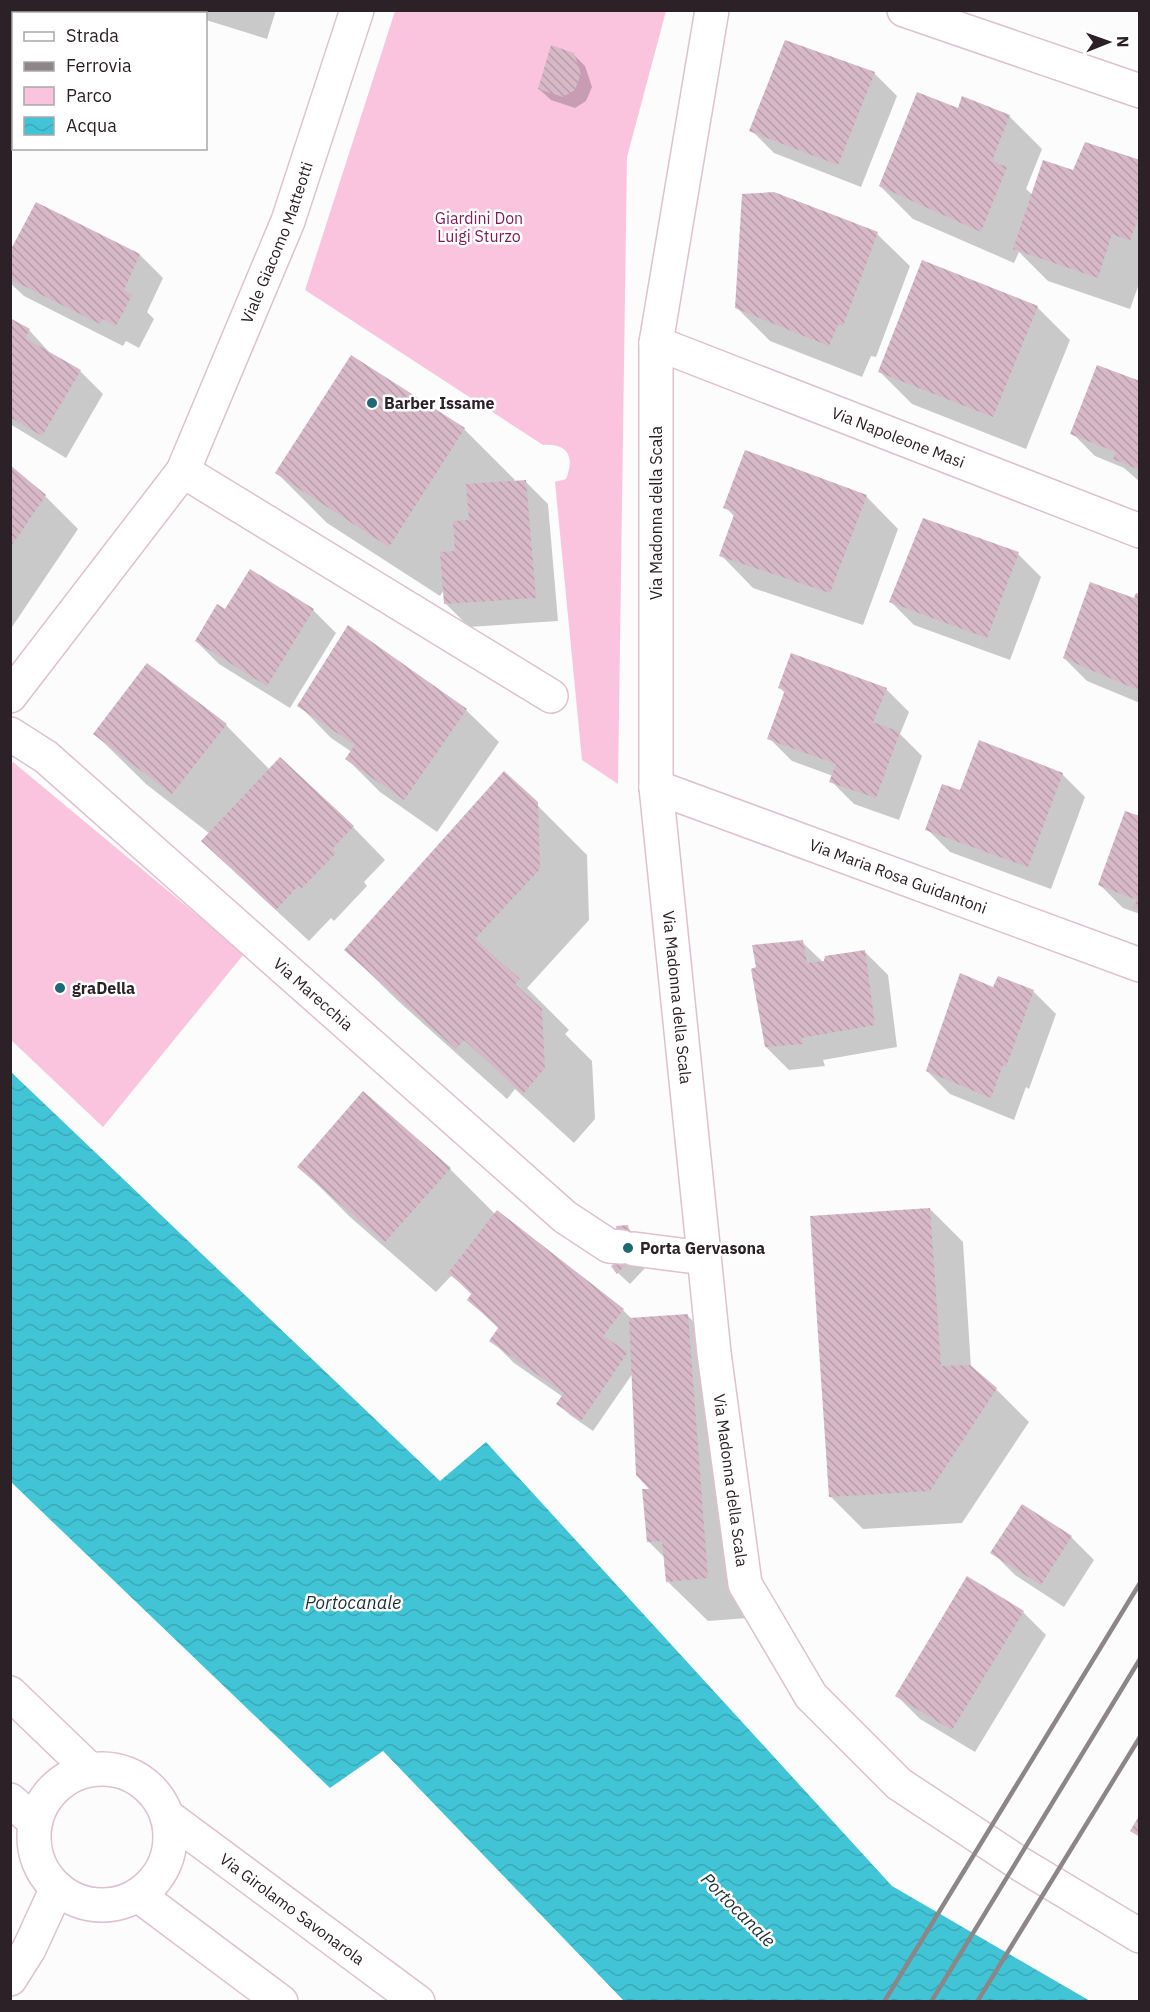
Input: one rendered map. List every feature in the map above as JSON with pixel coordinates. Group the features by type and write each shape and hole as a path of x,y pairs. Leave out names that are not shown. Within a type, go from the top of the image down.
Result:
{"street":[{"name":"Viale Giacomo Matteotti","path":"10,696 183,471 288,220 357,10"},
{"name":"Via Madonna della Scala","path":"712,10 656,343 656,787 714,1353 745,1584 811,1696 899,1784 1022,1865 1140,1936"},
{"path":"904,10 1140,91"},
{"name":"Via Napoleone Masi","path":"656,343 1140,531"},
{"path":"183,471 551,696"},
{"name":"Via Marecchia","path":"10,734 46,757 566,1217 609,1246 704,1258"},
{"name":"Via Maria Rosa Guidantoni","path":"656,787 1140,965"},
{"path":"10,1693 89,1769"},
{"path":"105,1768 135,1776 159,1800 167,1816 171,1834 167,1858 156,1879 138,1895 118,1903 96,1906 75,1900 57,1888 44,1875 37,1858 34,1840 35,1822 42,1803 54,1787 71,1776 89,1769 105,1768"},
{"path":"10,1800 35,1822"},
{"name":"Via Girolamo Savonarola","path":"167,1816 418,2001"},
{"path":"10,1979 29,1949 57,1888"},
{"path":"138,1895 281,2001"}],"green space":[{"name":"Giardini Don Luigi Sturzo","path":"395,11 666,11 627,157 618,784 582,760 555,482 566,479 570,464 567,453 558,446 543,445 305,290"},
{"path":"13,762 244,954 103,1127 11,1040 10,766"}],"water":[{"name":"Portocanale","path":"11,1072 440,1481 486,1442 892,1886 1090,2001 624,2001 383,1751 330,1788 11,1482"}],"building":[{"path":"785,40 875,72 838,165 749,131"},
{"path":"551,45 574,53 581,74 575,90 563,97 538,89"},
{"path":"917,92 958,108 962,96 1010,115 992,161 1007,167 981,232 879,186"},
{"path":"1085,142 1140,160 1140,212 1130,241 1112,234 1098,278 1013,249 1043,160 1073,170"},
{"path":"774,192 878,232 843,326 838,324 829,346 735,308 742,194"},
{"path":"36,202 140,254 124,290 132,295 116,326 103,319 100,324 10,279 10,251"},
{"path":"922,260 1038,306 993,417 878,372"},
{"path":"10,318 30,329 25,338 81,370 42,436 10,417"},
{"path":"351,355 465,428 389,547 275,473"},
{"path":"1097,365 1140,381 1140,470 1113,459 1116,452 1070,434"},
{"path":"745,450 867,495 830,593 719,556 735,512 723,508"},
{"path":"10,465 46,495 10,548"},
{"path":"526,480 536,598 444,604 440,552 455,551 453,521 469,520 466,484"},
{"path":"923,518 1019,552 987,638 889,602"},
{"path":"250,569 314,609 267,686 195,641 217,604 225,609"},
{"path":"1090,582 1134,598 1136,593 1140,594 1140,691 1063,658"},
{"path":"348,625 467,709 404,800 345,759 355,745 297,706"},
{"path":"791,653 887,688 873,722 900,732 876,798 829,782 836,764 767,739 785,690 778,688"},
{"path":"147,663 227,724 172,794 93,734"},
{"path":"979,740 1063,773 1028,867 925,830 942,784 960,790"},
{"path":"280,757 354,826 332,849 336,853 301,889 298,886 276,910 201,841"},
{"path":"504,771 538,802 540,869 475,939 520,979 515,984 542,1009 545,1068 523,1094 464,1040 456,1049 344,950"},
{"path":"1125,811 1140,816 1140,910 1133,908 1137,900 1098,885"},
{"path":"803,940 807,963 824,961 825,956 865,950 875,1025 801,1038 803,1044 765,1047 751,969 756,967 752,945"},
{"path":"960,973 993,987 998,976 1034,990 1006,1067 1003,1065 991,1098 926,1071"},
{"path":"363,1091 451,1168 385,1242 297,1167"},
{"path":"930,1208 941,1366 970,1365 997,1388 930,1491 829,1497 810,1216"},
{"path":"497,1210 624,1309 603,1336 628,1352 581,1421 556,1404 564,1393 489,1341 499,1327 467,1300 472,1293 448,1273"},
{"name":"Porta Gervasona","path":"628,1225 635,1255 617,1274 611,1266 624,1256 616,1226"},
{"path":"688,1314 708,1578 666,1582 662,1541 647,1542 642,1489 649,1489 636,1475 629,1318"},
{"path":"1022,1504 1072,1536 1041,1585 990,1553"},
{"path":"967,1576 1024,1611 952,1730 895,1696"},
{"path":"1140,1814 1140,1837 1130,1831"}],"railway":[{"path":"884,2002 1140,1583"},
{"path":"931,2002 1140,1659"},
{"path":"977,2002 1140,1737"}],"place":[{"name":"Barber Issame","path":"372,403"},
{"name":"graDella","path":"60,988"},
{"name":"Porta Gervasona","path":"628,1248"}]}
